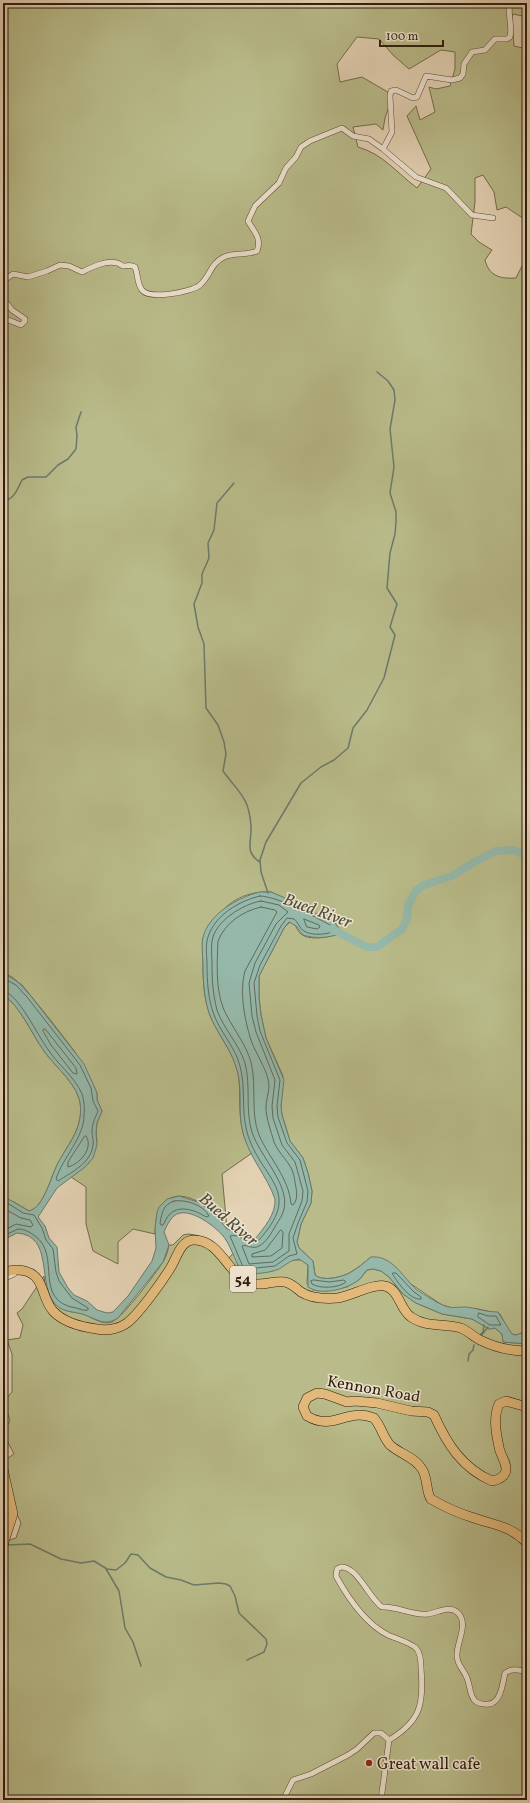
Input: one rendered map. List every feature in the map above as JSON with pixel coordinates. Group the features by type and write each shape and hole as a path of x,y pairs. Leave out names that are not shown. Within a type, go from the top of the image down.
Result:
{"highway":[{"name":"54","path":"22,1270 36,1276 48,1306 58,1316 82,1326 98,1330 109,1330 122,1326 133,1317 171,1267 183,1245 191,1240 199,1240 211,1246 239,1276 248,1282 255,1284 287,1282 307,1295 328,1298 345,1296 376,1286 385,1286 390,1288 395,1294 405,1312 411,1317 426,1324 460,1328 478,1339 498,1346 527,1352"},
{"path":"3,1273 14,1270 22,1270"},
{"name":"Kennon Road","path":"527,1407 506,1401 499,1404 496,1414 496,1426 499,1447 505,1462 506,1471 498,1480 492,1481 476,1473 463,1463 434,1415 428,1412 411,1411 377,1403 355,1401 347,1402 325,1394 317,1393 306,1398 303,1407 307,1416 325,1422 354,1415 364,1415 374,1418 390,1445 413,1460 422,1469 426,1478 428,1495 431,1499 472,1517 507,1528 519,1535 527,1543"},
{"path":"3,1469 13,1514 3,1545"}],"street":[{"path":"383,149 392,132 391,91 396,90 413,98 417,97 426,76 452,80 460,78 463,74 464,64 472,52 485,50 495,39 507,39 510,37 511,30 508,12 510,3"},
{"path":"3,281 13,274 28,277 60,265 69,266 82,272 93,266 110,262 117,263 122,266 130,264 135,267 138,283 142,290 147,294 163,295 191,290 199,286 209,274 211,267 223,258 232,254 251,254 257,251 259,240 256,232 248,221 255,206 279,183 286,168 296,157 301,147 310,141 342,128 353,136 369,139 416,177 446,188 472,215 493,218"},
{"path":"3,296 8,306 25,319 25,321 21,325 3,318"},
{"path":"3,1279 22,1270"},
{"path":"389,1740 407,1729 421,1704 423,1689 420,1656 417,1648 387,1635 373,1625 362,1613 336,1576 337,1569 341,1567 350,1569 358,1577 367,1592 382,1607 389,1607 418,1614 428,1614 449,1609 456,1610 462,1618 457,1658 468,1678 471,1695 477,1702 489,1705 495,1701 498,1697 505,1673 508,1671 513,1670 527,1672"},
{"path":"283,1800 294,1780 341,1760 357,1749 371,1734 381,1733 389,1740"},
{"path":"381,1800 389,1740"}],"green space":[{"path":"3,3 527,3 527,17 513,14 512,18 514,46 527,49 527,221 506,207 497,210 494,192 483,175 475,178 475,202 471,234 479,242 492,250 485,260 489,270 500,277 516,278 527,256 527,1331 516,1335 510,1333 500,1314 478,1309 452,1308 442,1305 371,1257 354,1270 343,1276 333,1278 319,1277 315,1275 313,1261 299,1248 297,1242 301,1224 311,1203 312,1191 303,1158 290,1141 282,1115 281,1106 283,1076 266,1038 261,1015 259,976 284,928 290,922 296,926 300,933 304,936 314,938 332,936 341,932 335,923 271,892 264,892 249,894 230,904 220,914 206,933 203,939 203,978 206,1001 213,1022 236,1065 239,1079 240,1115 242,1126 245,1138 252,1153 222,1174 227,1229 213,1213 200,1203 190,1198 181,1196 172,1197 165,1202 160,1209 156,1220 155,1234 133,1229 118,1242 118,1264 93,1251 86,1224 86,1187 71,1177 89,1163 97,1140 97,1123 102,1111 97,1100 97,1093 75,1052 52,1022 23,986 12,977 3,973","holes":["357,37 379,39 393,55 409,69 441,50 455,52 455,69 450,86 436,89 429,87 435,112 420,120 416,106 407,116 431,169 417,188 375,154 358,147 353,127 376,124 383,130 385,118 393,95 362,77 340,82 337,64"]},
{"path":"3,994 15,1006 44,1051 68,1079 79,1098 81,1110 76,1132 57,1165 41,1201 34,1209 29,1211 14,1202 3,1199"},
{"path":"188,1234 200,1236 206,1239 216,1245 229,1258 234,1252 239,1269 246,1273 272,1271 291,1260 302,1260 308,1265 307,1284 313,1290 347,1287 360,1279 367,1270 373,1269 381,1271 389,1277 403,1294 416,1303 442,1314 472,1319 489,1329 495,1328 502,1334 503,1342 527,1344 527,1800 3,1800 3,1542 16,1538 21,1523 16,1512 5,1460 14,1454 3,1433 10,1421 4,1401 12,1392 12,1354 7,1340 20,1338 23,1325 17,1313 22,1309 44,1276 50,1296 60,1308 83,1314 102,1322 112,1322 124,1312 153,1276 164,1260 169,1245 173,1245 183,1235"}],"water":[{"path":"271,892 335,923 342,933 322,937 303,935 296,926 289,922 284,928 259,976 261,1015 266,1038 284,1080 281,1106 282,1115 290,1141 303,1158 312,1191 311,1203 301,1224 297,1242 299,1248 313,1261 315,1275 323,1278 333,1278 347,1274 371,1257 379,1257 392,1263 417,1290 440,1304 451,1307 465,1307 498,1312 512,1334 516,1335 527,1331 527,1344 503,1342 502,1334 495,1328 489,1329 472,1319 442,1314 416,1303 403,1294 389,1277 381,1271 373,1269 367,1270 356,1282 351,1285 326,1291 313,1290 308,1287 308,1265 299,1259 293,1260 271,1272 243,1272 239,1267 228,1243 222,1235 210,1224 194,1215 187,1213 180,1213 174,1216 170,1221 164,1232 169,1245 163,1262 118,1318 109,1322 59,1308 50,1296 41,1252 36,1243 29,1236 17,1233 3,1240 3,1199 10,1200 29,1211 38,1205 57,1165 76,1132 81,1110 79,1098 68,1079 44,1051 15,1006 3,994 3,973 18,982 30,995 84,1064 97,1093 97,1100 102,1111 97,1123 97,1145 93,1158 85,1167 57,1188 38,1217 45,1226 49,1238 57,1247 59,1272 68,1288 74,1295 87,1301 97,1310 107,1313 113,1312 128,1296 152,1261 156,1248 155,1228 157,1212 159,1207 167,1199 179,1196 198,1202 212,1211 227,1229 255,1239 262,1230 274,1210 275,1199 249,1150 243,1133 240,1116 238,1072 226,1044 209,1013 204,989 202,947 206,929 218,914 234,902 251,894"}],"waterway":[{"path":"268,893 261,872 260,860 266,842 301,783 321,767 334,760 348,748 353,728 367,710 384,678 395,635 390,627 397,604 387,588 390,553 395,534 396,522 396,512 390,493 394,467 390,429 395,400 394,390 388,381 377,372"},
{"path":"3,502 13,496 22,480 28,477 46,477 58,465 68,459 76,449 76,427 81,412"},
{"path":"234,483 217,503 214,530 208,543 209,558 202,574 202,583 194,604 198,627 204,644 206,708 218,725 224,742 226,754 223,771 242,796 248,808 251,826 250,850 255,858 260,862"},
{"name":"Bued River","path":"332,929 367,947 377,947 402,929 407,919 408,906 415,892 424,885 452,876 496,851 513,850 527,856"},
{"path":"479,1336 483,1332 484,1325"},
{"path":"480,1337 488,1327"},
{"path":"468,1361 469,1354 473,1350 474,1345"},
{"path":"7,1545 30,1544 61,1559 81,1563 94,1561 107,1569 116,1570 125,1563 131,1554 138,1555 150,1568 166,1577 181,1580 194,1585 219,1583 226,1584 230,1586 235,1596 239,1613 266,1639 267,1644 264,1652 247,1660"},
{"path":"106,1569 119,1591 125,1628 133,1642 141,1666"}],"place":[{"name":"Great wall cafe","path":"369,1763"}]}
